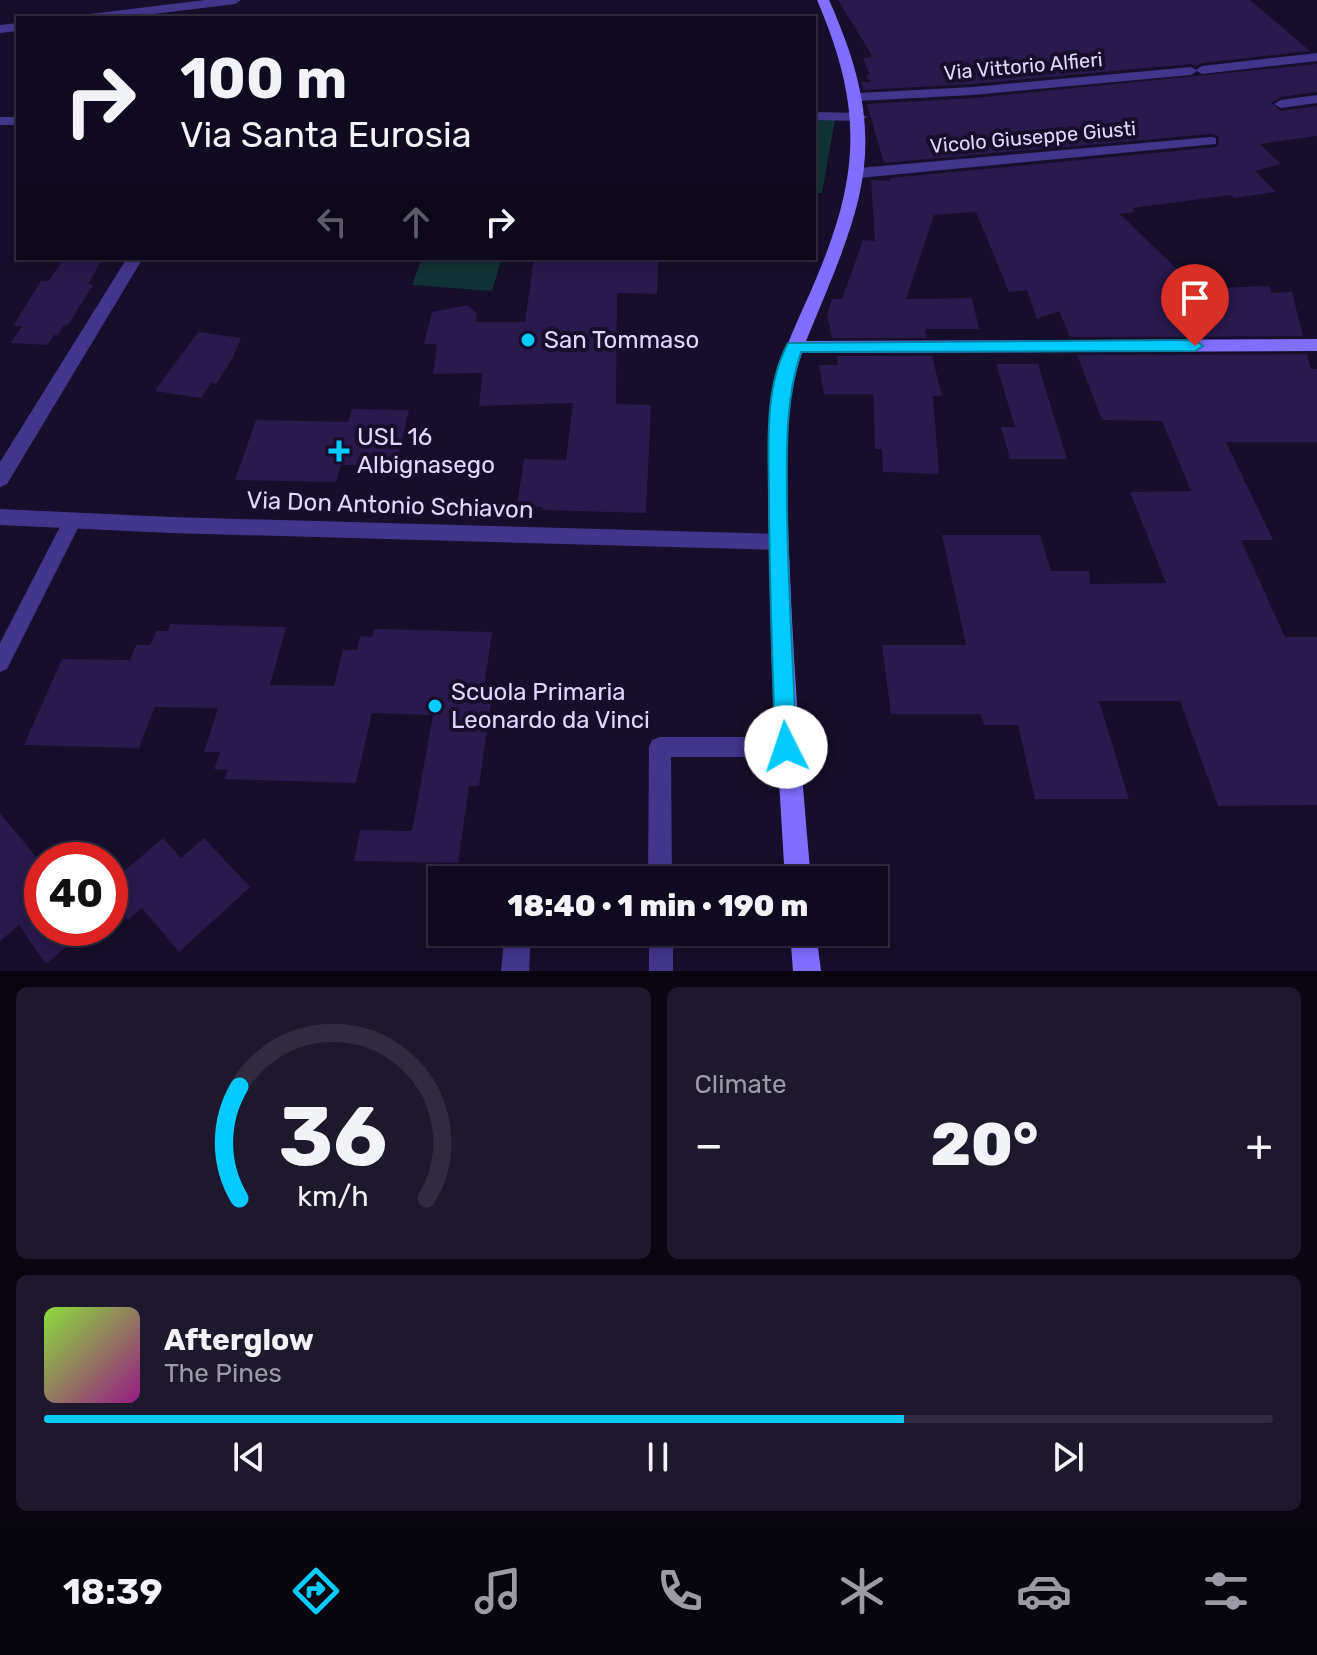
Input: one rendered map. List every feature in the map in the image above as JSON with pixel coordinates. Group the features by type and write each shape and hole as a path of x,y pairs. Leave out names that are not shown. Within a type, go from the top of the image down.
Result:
{"street":[{"path":"106,16 235,0"},
{"path":"797,866 786,747 778,542 778,419 784,378 794,347 844,236 859,173 858,97 843,41 823,0"},
{"path":"1281,104 1317,99"},
{"path":"816,116 860,117"},
{"name":"Vicolo Giuseppe Giusti","path":"859,173 1211,141"},
{"path":"0,479 134,260"},
{"path":"794,347 1317,345"},
{"name":"Via Don Antonio Schiavon","path":"0,517 778,542"},
{"path":"515,971 517,946"},
{"path":"804,946 807,971"}],"lane":[{"name":"Via Vittorio Alfieri","path":"858,97 973,91 1317,57"},
{"path":"0,663 73,520"},
{"path":"660,866 660,747 786,747"},
{"path":"661,946 661,971"}],"green space":[{"path":"816,120 835,120 822,193 816,193"},
{"path":"421,260 501,260 492,291 412,285"}],"building":[{"path":"838,0 1250,0 1310,51 1196,66 863,90 861,82 870,82 866,75 870,75 863,58 873,57"},
{"path":"1317,64 1317,92 1281,97 1271,103 1281,111 1317,106 1317,136 1260,144 1281,164 1255,171 1276,192 1132,208 1135,212 1120,214 1176,268 1200,266 1213,288 1269,286 1272,293 1292,292 1303,336 1070,337 1059,311 1037,319 1027,290 1009,292 976,212 934,215 906,299 972,298 979,329 925,329 927,338 832,338 827,315 832,299 842,299 863,240 875,241 871,180 890,181 889,178 1216,147 1219,144 1218,136 1211,134 884,163 867,104 973,98"},
{"path":"63,260 102,260 88,284 93,285 68,325 64,325 58,335 54,335 47,345 11,343 22,326 13,326 41,281 49,281"},
{"path":"534,260 658,260 657,294 617,293 616,404 651,405 646,513 542,510 543,507 517,506 524,459 566,460 573,403 479,406 482,373 433,374 437,344 424,344 432,312 468,305 477,314 476,322 525,322"},
{"path":"198,332 241,338 216,384 211,383 201,398 155,391"},
{"path":"1307,354 1311,369 1317,369 1317,442 1226,442 1273,540 1241,540 1285,637 1317,637 1317,805 1218,806 1180,701 1099,701 1129,799 1035,799 1018,725 984,725 981,714 891,714 882,645 966,645 942,535 1040,535 1051,571 1089,571 1090,584 1166,583 1130,492 1191,491 1162,421 1102,420 1077,355"},
{"path":"837,356 932,356 942,396 933,396 939,474 883,472 882,449 875,449 873,394 824,394 819,365 838,365"},
{"path":"996,364 1038,364 1067,459 1010,459 1001,427 1015,427"},
{"path":"352,409 409,410 396,466 341,465 336,482 235,480 256,420 348,422"},
{"path":"170,624 286,627 270,685 334,686 343,650 357,650 360,636 372,637 374,629 492,632 483,695 492,695 479,786 469,786 458,863 354,861 360,830 412,831 433,715 372,713 356,783 224,779 228,770 214,769 220,752 204,752 218,708 155,707 139,748 24,745 62,659 130,660 136,645 150,645 156,631 168,631"},
{"path":"0,813 24,842 24,932 19,925 0,941"},
{"path":"163,838 181,858 204,838 250,887 179,952 142,908 128,920 128,868"},
{"path":"34,946 68,946 46,964"}],"place":[{"name":"San Tommaso","path":"528,340"},
{"name":"USL 16 Albignasego","path":"339,451"},
{"name":"Scuola Primaria Leonardo da Vinci","path":"435,706"}],"route":[{"path":"786,747 778,542 778,419 784,378 794,347 1195,346"}]}
